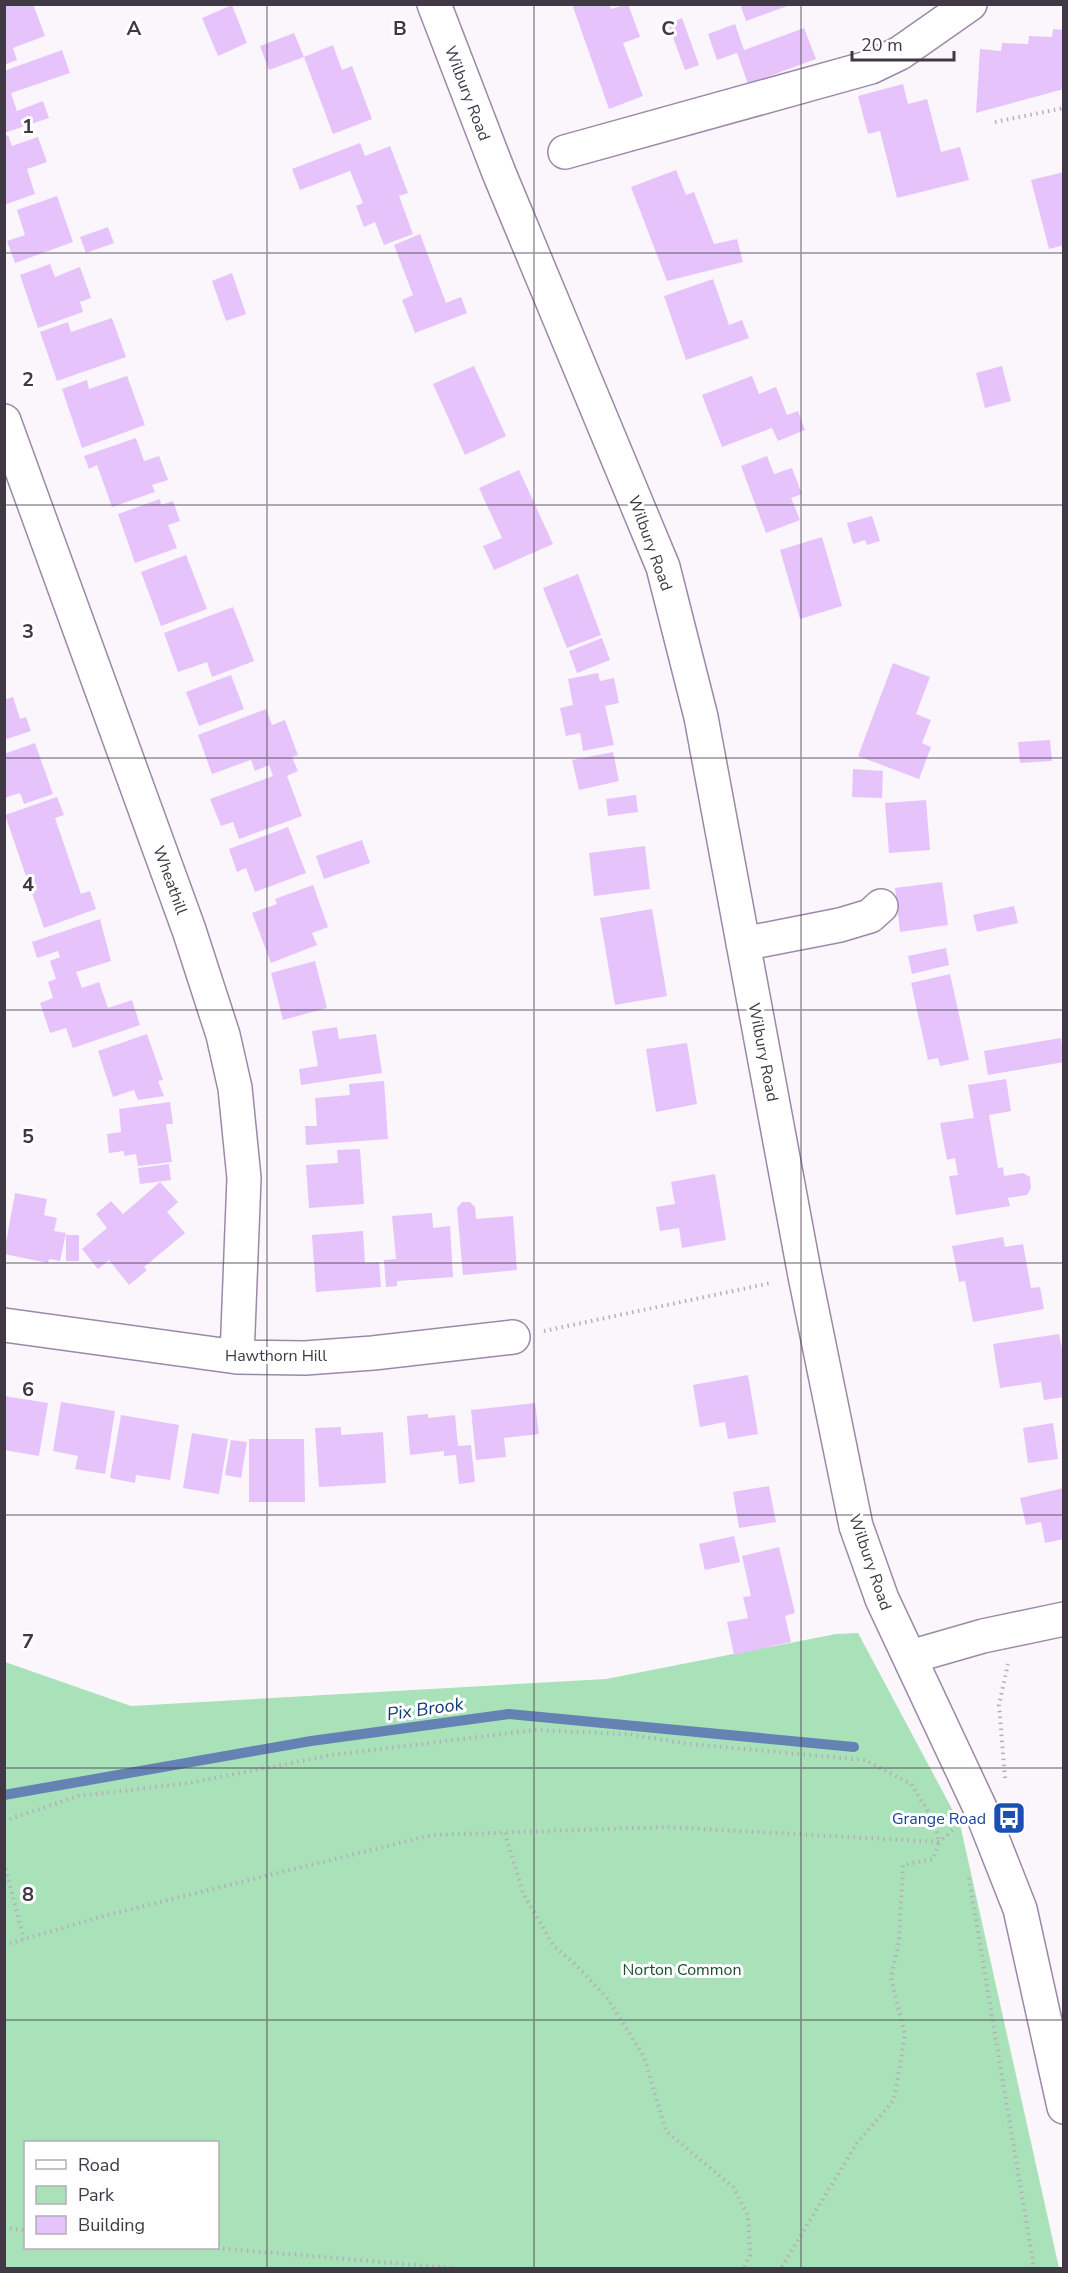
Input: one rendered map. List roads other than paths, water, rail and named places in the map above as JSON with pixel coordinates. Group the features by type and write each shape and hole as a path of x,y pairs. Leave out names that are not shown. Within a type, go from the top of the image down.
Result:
{"street":[{"name":"Wilbury Road","path":"434,4 499,172 663,567 701,717 805,1276 856,1526 882,1599 981,1810 1020,1909 1064,2107"},
{"path":"565,152 871,67 900,53 970,4"},
{"name":"Wheathill","path":"4,421 189,930 223,1035 234,1088 244,1178 237,1357"},
{"path":"743,944 840,925 870,916 881,906"},
{"name":"Hawthorn Hill","path":"4,1325 237,1357 305,1358 513,1337"},
{"path":"909,1657 983,1636 1064,1618"}],"waterway":[{"name":"Pix Brook","path":"4,1795 311,1741 509,1714 854,1747"}],"place":[{"name":"Grange Road","path":"1009,1818"}],"park label":[{"name":"Norton Common","path":"682,1969"}]}
